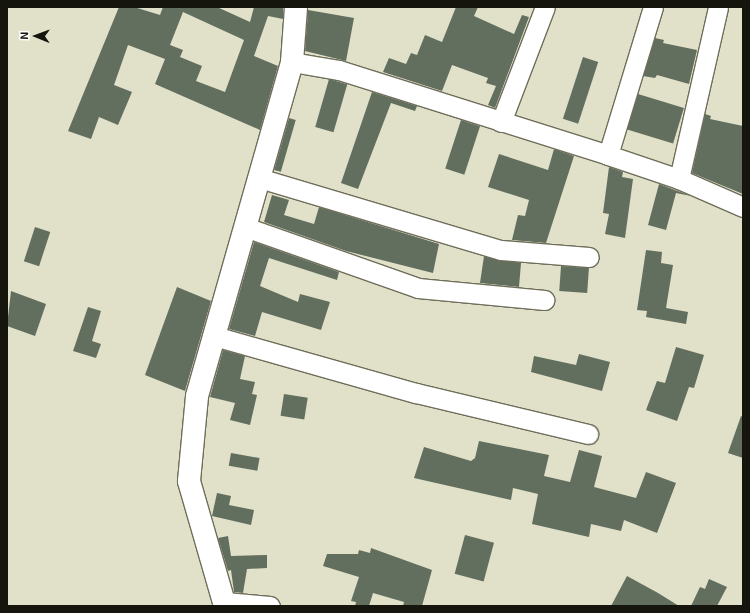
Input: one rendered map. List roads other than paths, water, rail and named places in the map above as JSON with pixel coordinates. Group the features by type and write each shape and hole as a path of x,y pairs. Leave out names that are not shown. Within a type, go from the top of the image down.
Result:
{"street":[{"path":"270,606 225,604 189,481 197,396 292,62 296,7"},
{"path":"501,122 545,7"},
{"path":"608,156 653,7"},
{"path":"679,179 718,7"},
{"path":"292,62 339,70 608,156 679,179 743,207"},
{"path":"259,178 501,250 589,258"},
{"path":"245,227 404,284 544,300"},
{"path":"214,336 416,393 588,434"}]}
